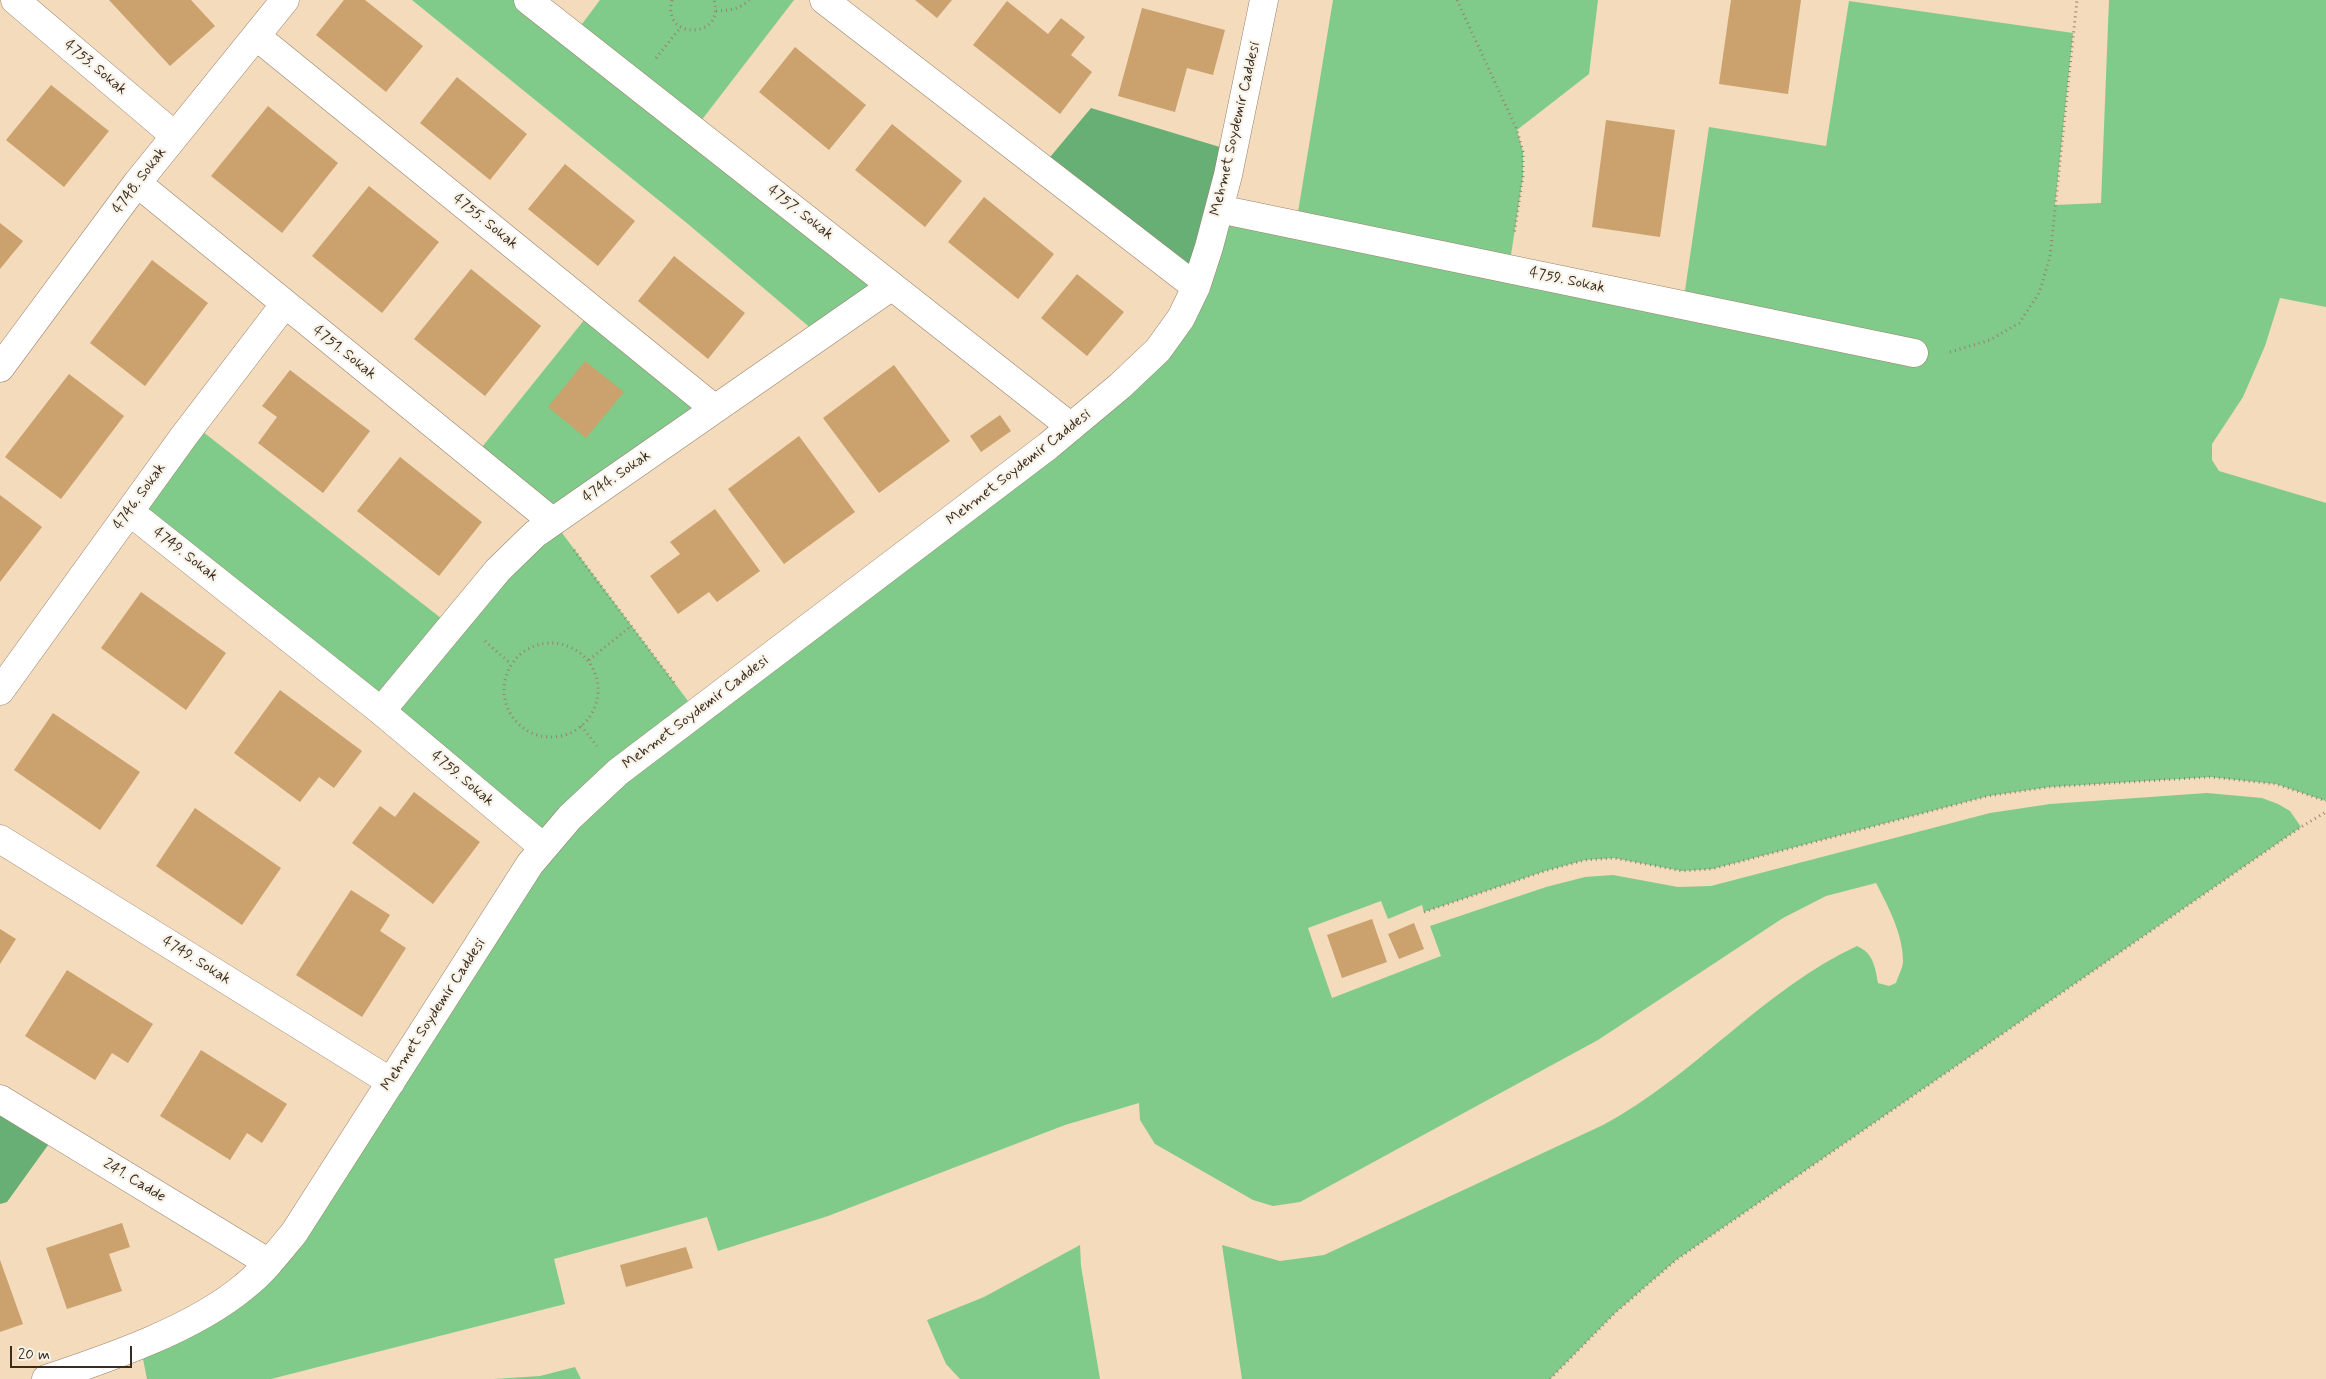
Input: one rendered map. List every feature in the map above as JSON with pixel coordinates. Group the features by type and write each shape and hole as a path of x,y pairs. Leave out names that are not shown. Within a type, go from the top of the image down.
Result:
{"street":[{"name":"4753. Sokak","path":"15,0 175,136"},
{"name":"4748. Sokak","path":"0,368 137,184 285,0"},
{"name":"4757. Sokak","path":"528,0 1071,427"},
{"path":"824,0 1196,287"},
{"name":"Mehmet Soydemir Caddesi","path":"46,1379 126,1350 175,1328 221,1304 245,1286 269,1263 294,1233 530,864 543,847 600,788 954,519 1071,427 1140,368 1158,350 1181,318 1196,287 1219,209 1264,0"},
{"name":"4755. Sokak","path":"256,36 715,409"},
{"name":"4751. Sokak","path":"137,184 552,521"},
{"name":"4759. Sokak","path":"1219,209 1914,353"},
{"name":"4744. Sokak","path":"381,711 498,570 535,534 892,286"},
{"name":"4746. Sokak","path":"0,691 184,436 284,305"},
{"name":"4749. Sokak","path":"130,512 381,711"},
{"name":"4759. Sokak","path":"381,711 543,847"},
{"name":"4749. Sokak","path":"0,839 391,1082"},
{"name":"241. Cadde","path":"0,1098 269,1263"}],"path":[{"path":"672,0 670,9 675,23 688,30 696,30 709,24 716,11 714,0"},
{"path":"716,11 741,8 749,0"},
{"path":"1457,0 1517,130 1523,152 1523,176 1509,269"},
{"path":"1914,353 1953,352 1990,340 2019,322 2039,293 2050,257 2076,0"},
{"path":"552,521 697,713"},
{"path":"589,660 631,626"},
{"path":"557,643 578,650 589,660 597,675 599,691 596,707 582,726 574,732 559,737 542,737 527,731 515,720 507,708 504,693 505,677 511,664 522,652 535,645 557,643"},
{"path":"1424,912 1545,871 1585,860 1614,858 1682,871 1712,869 1988,796 2049,787 2210,777 2276,784 2326,801"},
{"path":"1550,1379 1615,1313 1676,1260 2294,832 2326,812"}],"green space":[{"path":"412,0 528,0 573,36 600,0 794,0 694,130 892,286 820,336 688,224"},
{"path":"1333,0 1598,0 1589,74 1517,130 1523,152 1523,176 1509,268 1683,304 1709,127 1826,146 1849,1 2073,33 2055,205 2101,203 2109,0 2326,0 2326,307 2280,298 2265,346 2243,397 2212,444 2212,460 2219,471 2326,503 2326,801 2276,784 2210,777 2049,787 1988,796 1712,869 1682,871 1614,858 1585,860 1545,871 1424,912 1422,905 1388,919 1381,901 1308,928 1332,998 1441,956 1430,926 1546,887 1585,877 1613,875 1678,887 1711,886 1990,813 2050,804 2207,793 2262,798 2290,811 2301,827 1676,1260 1615,1313 1550,1379 1242,1379 1222,1245 1280,1261 1324,1255 1603,1125 1668,1083 1790,986 1823,964 1857,946 1870,956 1878,983 1889,986 1896,983 1903,964 1898,931 1876,883 1826,896 1783,918 1598,1040 1300,1202 1273,1206 1253,1200 1155,1144 1140,1120 1139,1103 1065,1125 828,1216 718,1251 707,1217 554,1259 565,1304 271,1379 147,1379 140,1344 245,1286 543,847 130,512 193,424 451,626 552,521 474,457 593,309 715,409 553,521 697,713 1158,350 1219,209 1296,224"},
{"path":"1091,108 1233,151 1196,287 1041,168"},
{"path":"0,1099 56,1134 7,1202 0,1204"},
{"path":"1080,1245 1081,1266 1100,1379 960,1379 946,1364 927,1320 984,1297"},
{"path":"575,1367 581,1379 494,1379 540,1376"}],"building":[{"path":"109,0 191,0 215,26 170,66"},
{"path":"344,0 365,0 423,46 386,92 316,35"},
{"path":"915,0 952,0 937,18"},
{"path":"1731,0 1801,0 1788,94 1719,84"},
{"path":"1007,1 1048,34 1061,18 1085,37 1071,55 1092,72 1060,114 973,45"},
{"path":"1142,8 1225,30 1213,75 1187,68 1175,112 1118,96"},
{"path":"795,47 866,105 829,150 759,92"},
{"path":"457,77 527,134 490,180 420,123"},
{"path":"51,85 109,131 64,187 6,140"},
{"path":"268,106 338,163 282,233 211,176"},
{"path":"1606,120 1675,130 1660,237 1592,227"},
{"path":"892,124 962,181 925,227 855,170"},
{"path":"565,164 635,221 598,266 528,209"},
{"path":"369,186 439,242 382,313 312,256"},
{"path":"984,197 1054,254 1018,299 948,242"},
{"path":"0,223 23,241 0,269"},
{"path":"674,256 745,313 708,359 638,301"},
{"path":"152,260 208,303 145,386 90,343"},
{"path":"471,269 541,326 485,396 414,339"},
{"path":"1077,274 1124,312 1087,356 1041,318"},
{"path":"585,361 624,392 586,438 548,407"},
{"path":"894,365 950,441 879,493 823,418"},
{"path":"290,370 370,431 323,493 258,443 277,417 262,406"},
{"path":"69,374 124,416 61,499 5,457"},
{"path":"1000,415 1011,431 981,452 970,436"},
{"path":"799,436 855,512 784,564 728,489"},
{"path":"400,457 482,522 439,576 357,511"},
{"path":"0,495 42,527 0,582"},
{"path":"715,509 760,571 717,602 709,592 678,614 650,576 680,554 670,542"},
{"path":"141,592 226,653 186,710 101,648"},
{"path":"280,690 362,751 334,788 319,777 300,802 234,753"},
{"path":"53,713 140,772 100,830 14,770"},
{"path":"414,792 480,842 433,904 352,843 380,806 395,817"},
{"path":"195,808 281,868 242,925 156,866"},
{"path":"351,890 390,915 380,931 406,948 362,1017 296,975"},
{"path":"1372,919 1387,962 1342,978 1327,935"},
{"path":"1414,923 1424,949 1399,959 1388,934"},
{"path":"0,929 16,939 0,964"},
{"path":"67,970 153,1024 128,1063 112,1053 95,1080 25,1036"},
{"path":"201,1050 287,1104 262,1143 247,1133 230,1160 160,1116"},
{"path":"122,1223 130,1247 109,1254 122,1291 67,1309 46,1248"},
{"path":"686,1247 693,1268 626,1287 620,1265"},
{"path":"0,1260 23,1324 0,1332"}]}
